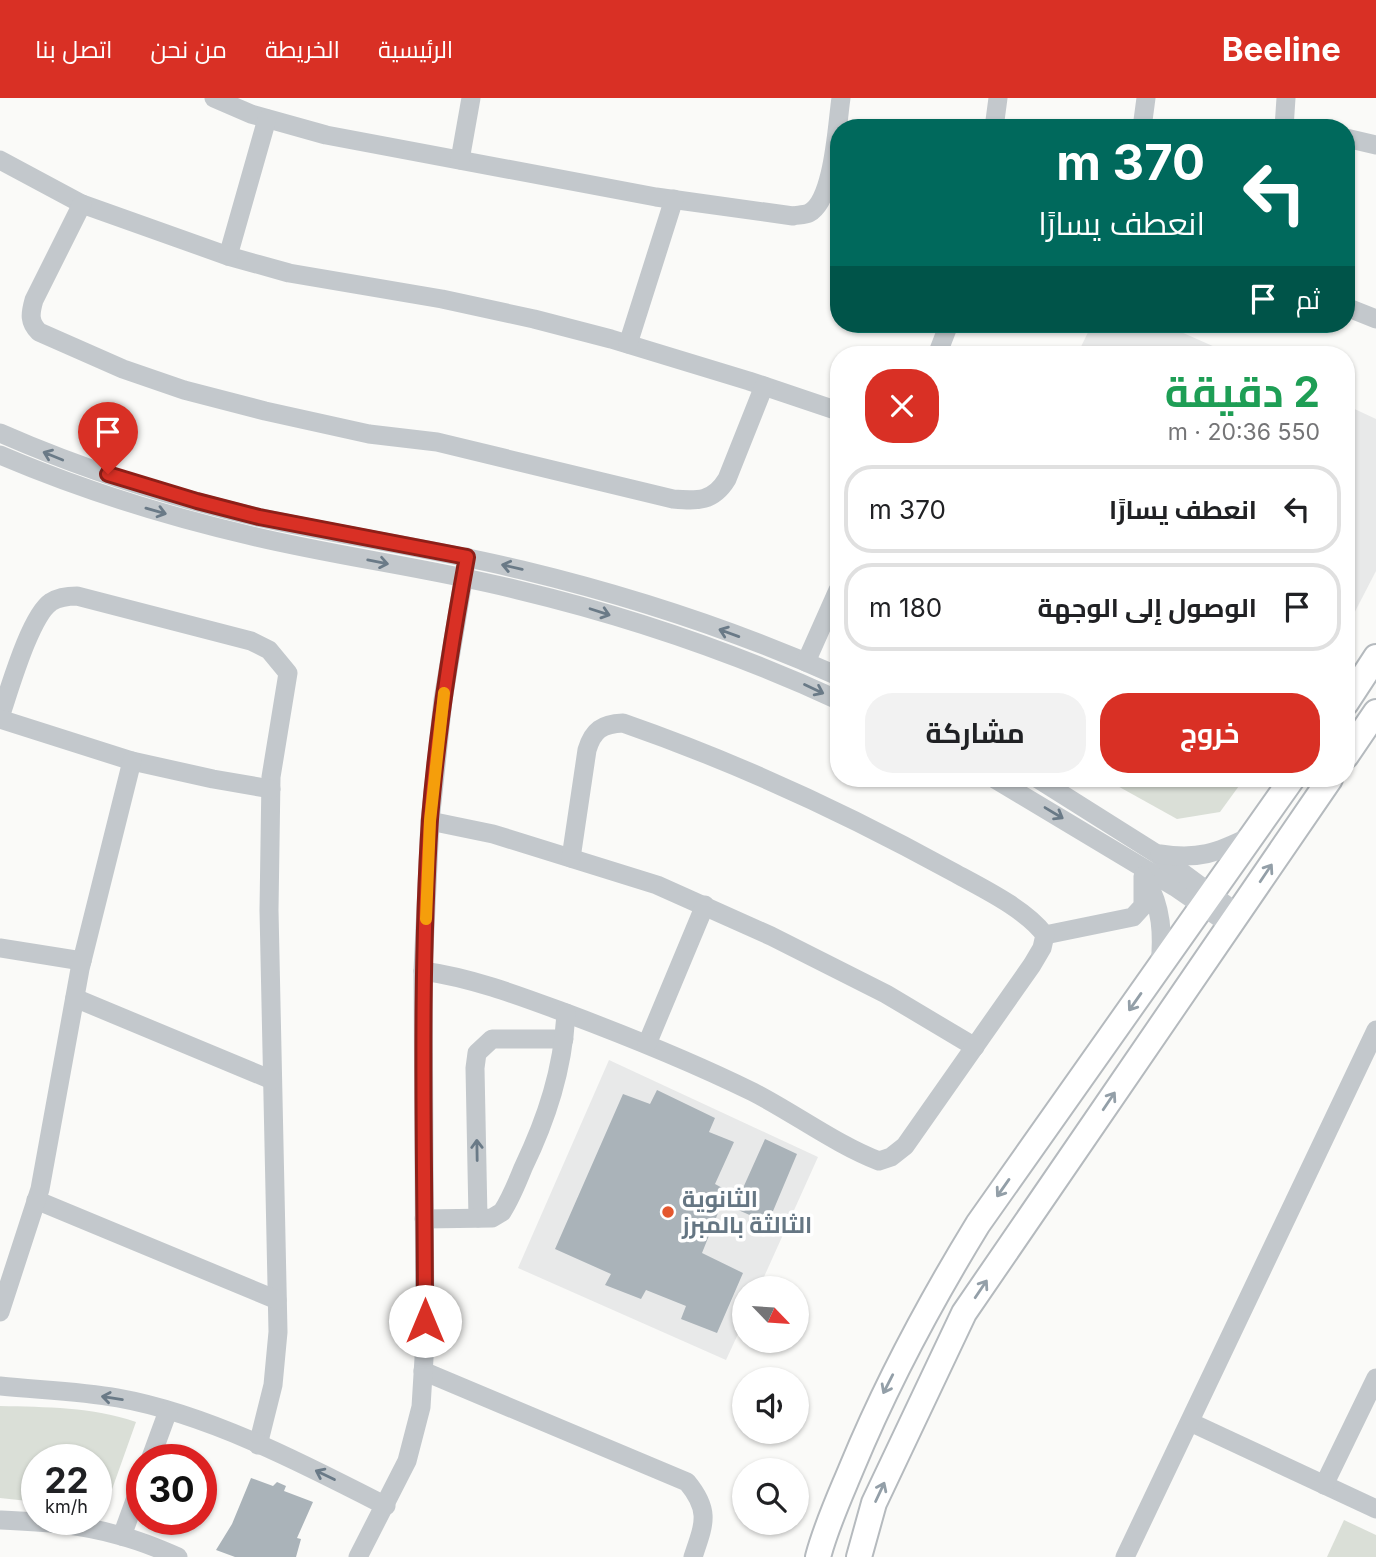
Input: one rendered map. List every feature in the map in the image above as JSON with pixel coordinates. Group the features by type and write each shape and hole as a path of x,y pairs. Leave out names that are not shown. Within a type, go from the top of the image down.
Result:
{"main road":[{"path":"1355,689 1376,657"},
{"path":"1355,743 1376,712"},
{"path":"818,1557 840,1494 876,1407 931,1299 978,1224 1161,955 1207,900 1286,787"},
{"path":"859,1557 874,1503 964,1313 1325,787"}],"street":[{"path":"214,98 267,119 326,135 674,199 793,216 809,213 820,202 830,174"},
{"path":"460,160 471,98"},
{"path":"838,119 841,98"},
{"path":"995,119 998,98"},
{"path":"1143,119 1146,98"},
{"path":"1286,98 1289,119"},
{"path":"228,256 267,119"},
{"path":"1355,140 1376,145"},
{"path":"0,160 82,204 228,256 289,274 442,299 534,319 628,344 830,408"},
{"path":"628,344 674,199"},
{"path":"82,204 34,300 30,313 32,325 39,332 123,369 184,390 369,435 437,442 673,499 696,501 720,490 727,479 764,386"},
{"path":"1355,310 1376,318"},
{"path":"0,433 66,461 197,501 304,527 393,541 467,557 597,589 660,608 830,672"},
{"path":"0,455 71,484 191,521 276,541 463,577 590,609 722,652 830,697"},
{"path":"358,1557 407,1461 421,1407 424,1371 424,971 430,821 443,699 467,557"},
{"path":"258,1445 273,1385 278,1332 269,910 271,789 276,738 288,673 269,650 251,641 78,596 64,596 50,602 42,611 27,639 0,718 132,761 271,789"},
{"path":"806,662 830,608"},
{"path":"571,858 591,736 598,729 610,724 624,723 738,766 906,846 981,887 1026,916 1045,935"},
{"path":"0,1312 36,1200 53,1124 82,961 132,761"},
{"path":"1009,787 1071,823 1138,869 1207,900"},
{"path":"1051,787 1157,854 1207,900 1234,920"},
{"path":"430,821 493,834 657,885 705,905 886,994 975,1047"},
{"path":"1157,854 1182,858 1201,856 1221,851 1252,836"},
{"path":"1045,935 1133,917 1143,906 1138,869"},
{"path":"1138,869 1156,901 1161,919 1161,955"},
{"path":"647,1044 705,905"},
{"path":"1133,917 1150,925 1161,955"},
{"path":"424,971 470,980 647,1044 754,1093 879,1161 891,1157 905,1146 1032,965 1042,948 1045,935"},
{"path":"0,948 82,961"},
{"path":"75,998 272,1080"},
{"path":"424,1219 492,1218 502,1212 548,1111 564,1039 566,1013"},
{"path":"1125,1557 1376,1030"},
{"path":"478,1218 477,1053 492,1040 564,1039"},
{"path":"36,1200 277,1300"},
{"path":"424,1371 687,1482 704,1509 704,1524 693,1557"},
{"path":"1324,1485 1376,1378"},
{"path":"0,1386 119,1398 168,1410 258,1445 386,1506"},
{"path":"156,1444 168,1410"},
{"path":"1190,1422 1376,1509"},
{"path":"0,1520 44,1523 122,1536 168,1555"},
{"path":"122,1536 126,1525"}],"shaded area":[{"path":"1088,333 1183,333 1213,346 1081,346"},
{"path":"1355,409 1376,419 1376,571 1355,612"},
{"path":"1119,787 1238,787 1220,812 1177,819"},
{"name":"الثانوية الثالثة بالمبرز","path":"609,1060 818,1157 764,1276 732,1276 732,1347 726,1360 518,1268"},
{"path":"0,1406 86,1411 136,1422 112,1489 112,1444 21,1444 21,1500 0,1498"},
{"path":"1344,1520 1376,1535 1376,1557 1327,1557"}],"building":[{"path":"657,1090 715,1118 709,1132 734,1142 715,1184 739,1197 765,1139 797,1154 768,1223 722,1203 702,1253 743,1273 742,1276 732,1276 732,1298 717,1333 681,1319 686,1306 646,1290 641,1299 605,1285 611,1274 555,1249 623,1094 650,1104"},
{"path":"251,1478 273,1486 277,1482 286,1486 284,1491 313,1502 297,1538 301,1539 296,1557 235,1557 216,1550 232,1524"}],"slow traffic":[{"path":"426,919 430,821 444,693"}],"place":[{"name":"الثانوية الثالثة بالمبرز","path":"668,1212"}],"route":[{"path":"108,474 259,517 467,557 443,699 430,821 423,1058 425,1321"}]}
